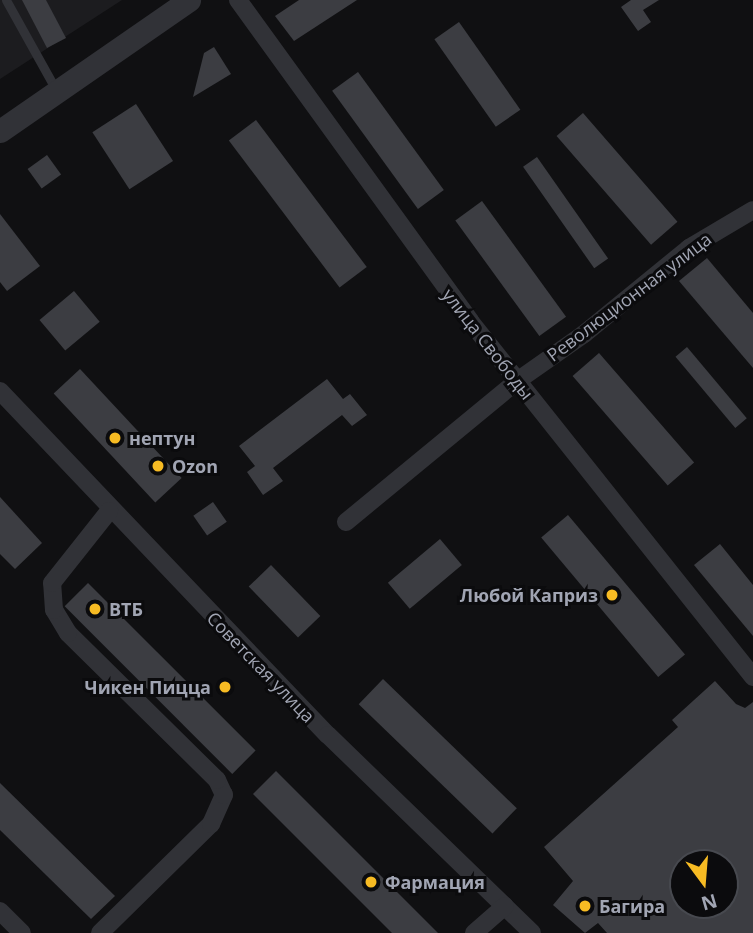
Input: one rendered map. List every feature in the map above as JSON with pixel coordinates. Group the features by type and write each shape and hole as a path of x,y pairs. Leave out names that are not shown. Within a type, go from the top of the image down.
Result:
{"street":[{"path":"0,131 189,0"},
{"name":"улица Свободы","path":"238,0 371,189 517,381 753,677"},
{"name":"Революционная улица","path":"346,522 517,381 584,334 689,247 753,210"},
{"name":"Советская улица","path":"0,391 109,511 328,735 532,933"},
{"path":"100,933 212,824 224,795 217,780 68,633 54,611 52,583 109,511"},
{"path":"474,933 505,906"},
{"path":"0,911 22,933"}],"lane":[{"path":"6,0 57,92"}],"shaded area":[{"path":"0,0 122,0 0,79"}],"building":[{"path":"22,0 46,0 66,38 47,48"},
{"path":"299,0 357,0 294,41 275,16"},
{"path":"631,0 659,0 643,10 651,22 638,31 621,7"},
{"path":"459,22 520,110 496,127 434,39"},
{"path":"214,47 231,74 193,97 204,53"},
{"path":"358,72 444,190 418,209 332,91"},
{"path":"136,104 173,161 129,189 92,132"},
{"path":"583,113 677,222 651,245 557,136"},
{"path":"256,120 367,267 340,287 229,140"},
{"path":"47,155 61,174 42,189 28,169"},
{"path":"537,157 608,259 594,268 523,167"},
{"path":"482,201 566,317 539,336 455,220"},
{"path":"0,214 40,266 7,291 0,282"},
{"path":"707,258 753,313 753,368 679,281"},
{"path":"74,291 100,322 65,351 40,320"},
{"path":"687,347 747,418 735,428 676,357"},
{"path":"599,353 694,462 668,485 573,376"},
{"path":"80,369 182,478 155,503 54,394"},
{"path":"327,379 343,399 350,394 367,415 352,426 342,415 273,468 283,481 263,495 247,472 255,466 239,446"},
{"path":"0,497 42,543 15,569 0,554"},
{"path":"213,502 227,522 207,535 193,516"},
{"path":"568,515 685,654 658,677 541,537"},
{"path":"440,539 462,565 410,609 388,583"},
{"path":"720,544 753,585 753,636 694,565"},
{"path":"271,565 320,616 298,638 249,587"},
{"path":"88,583 256,751 232,774 65,606"},
{"path":"383,679 517,808 492,833 359,704"},
{"path":"715,681 736,704 745,708 753,702 753,933 607,933 598,923 585,933 553,905 573,881 544,847 678,727 672,720"},
{"path":"276,771 438,933 392,933 253,794"},
{"path":"0,783 115,896 91,919 0,830"}],"place":[{"name":"нептун","path":"115,438"},
{"name":"Ozon","path":"158,466"},
{"name":"Любой Каприз","path":"612,595"},
{"name":"ВТБ","path":"95,609"},
{"name":"Чикен Пицца","path":"225,687"},
{"name":"Фармация","path":"371,882"},
{"name":"Багира","path":"585,906"}]}
